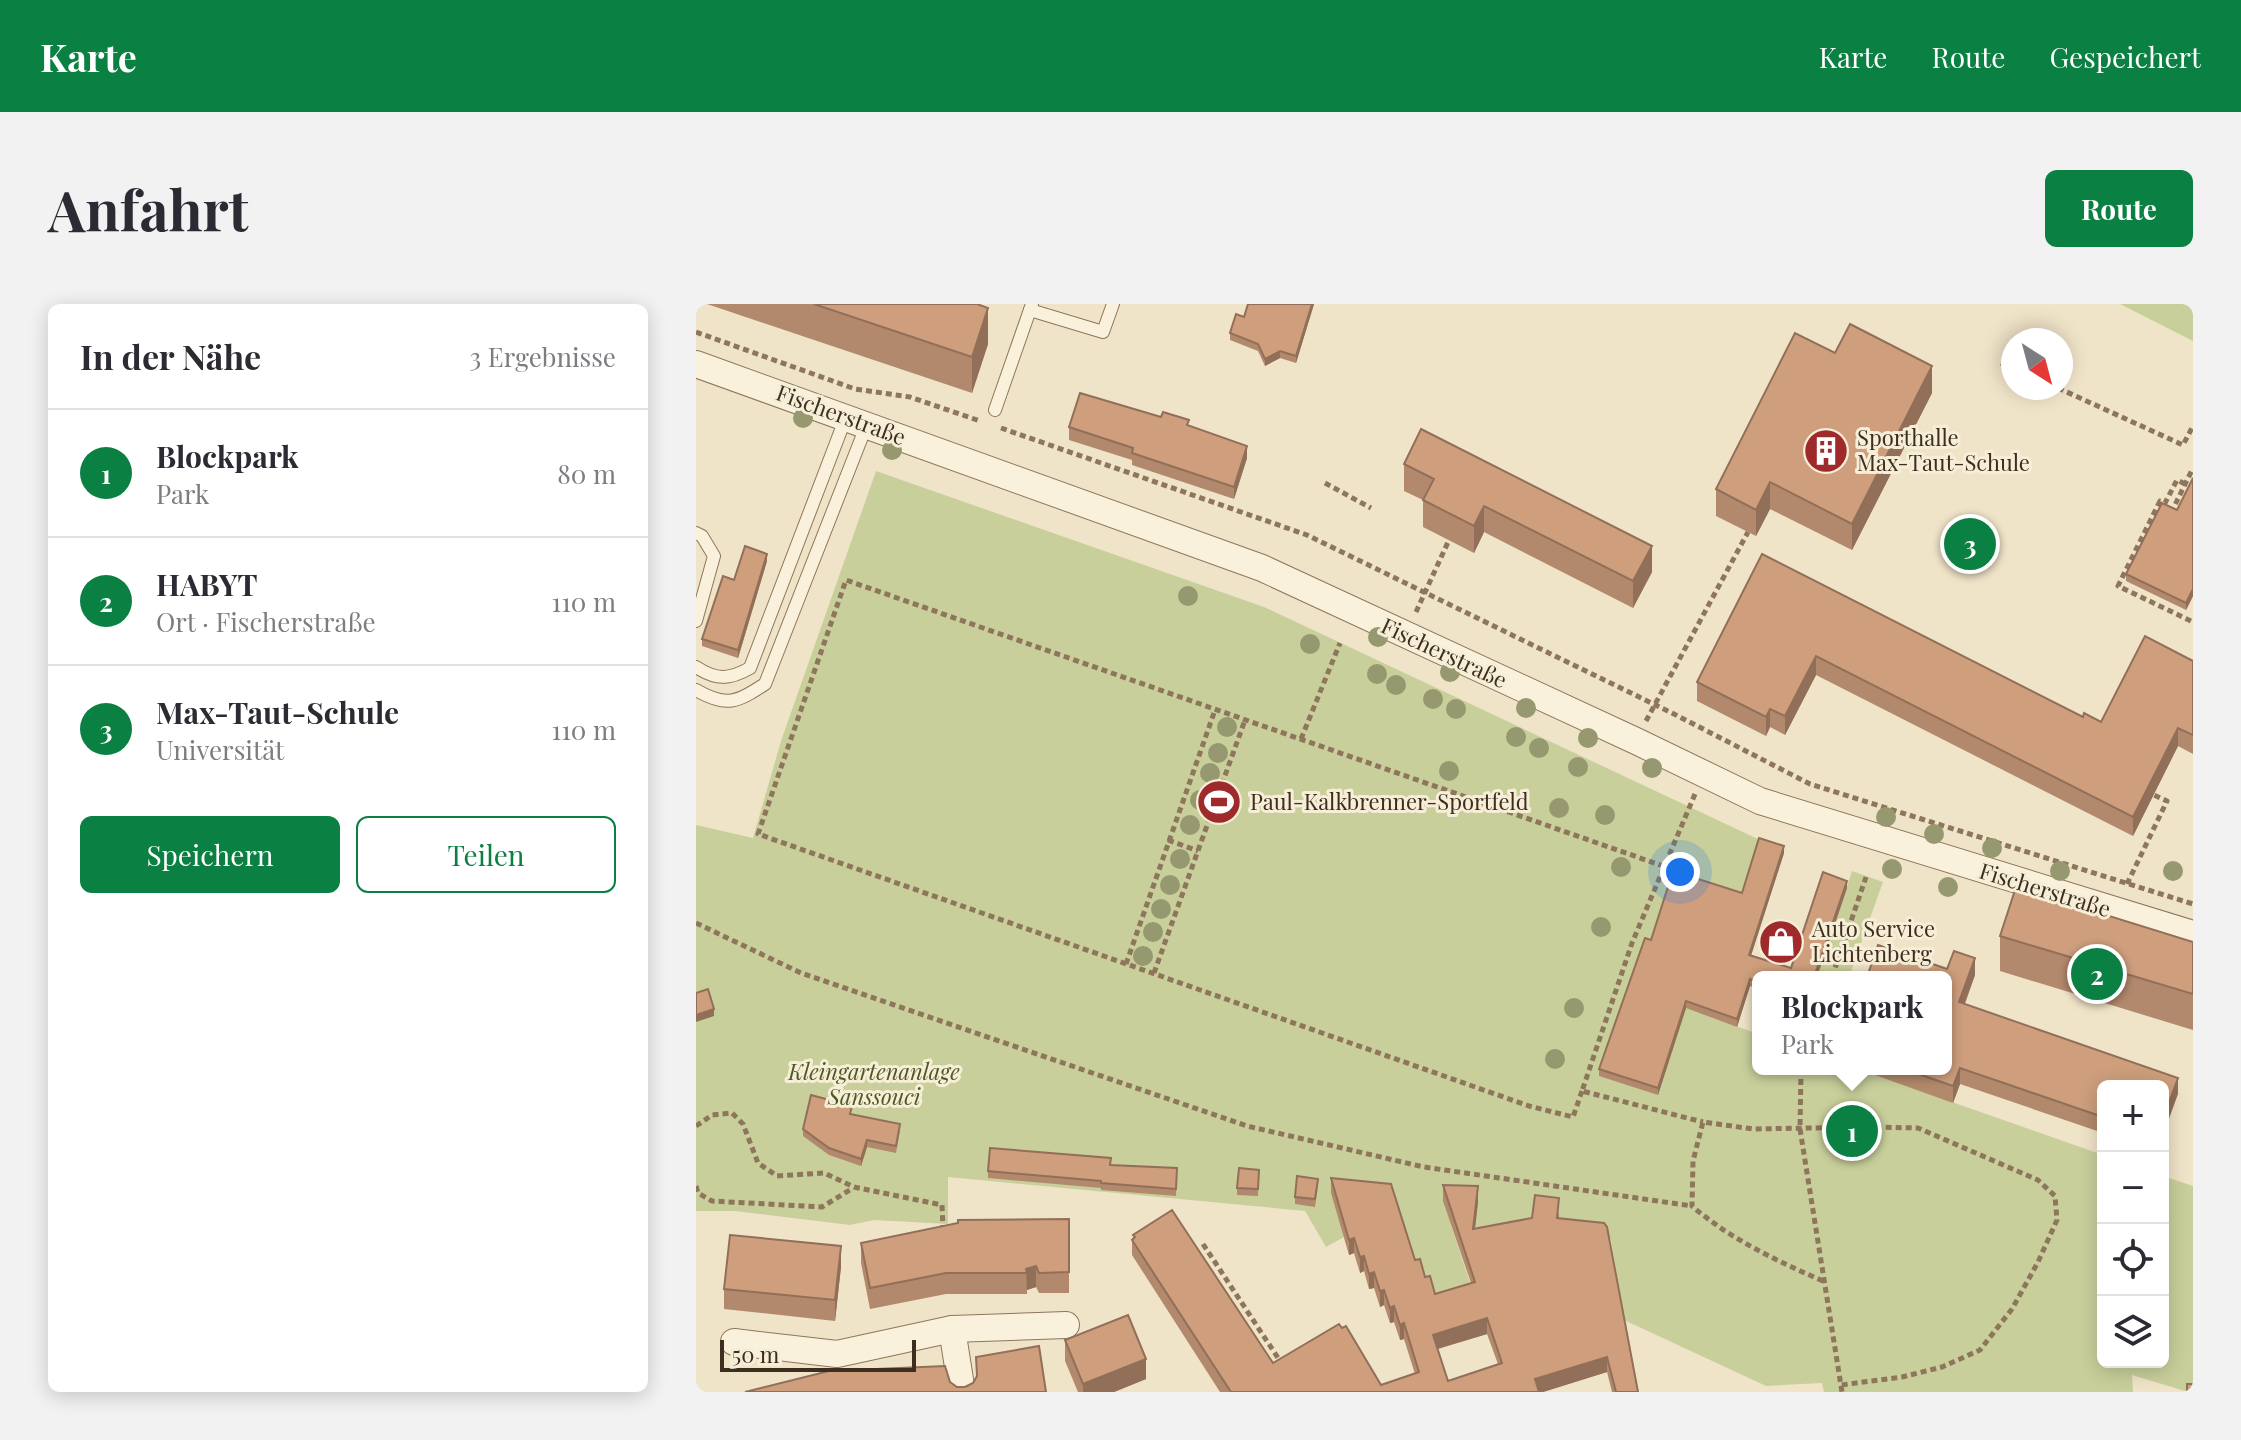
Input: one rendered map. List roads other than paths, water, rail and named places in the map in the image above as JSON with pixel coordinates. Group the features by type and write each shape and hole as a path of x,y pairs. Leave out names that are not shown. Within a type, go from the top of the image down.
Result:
{"street":[{"name":"Fischerstraße","path":"696,364 1262,568 1760,801 2193,934"},
{"path":"734,1342 837,1354 952,1329 1066,1325"},
{"path":"952,1329 962,1392"}],"lane":[{"path":"995,410 1031,307 1103,332 1113,304"},
{"path":"696,667 712,677 733,678 750,668 856,420"},
{"path":"696,690 711,699 739,701 765,684 856,420"},
{"path":"696,533 702,536 714,556 696,621"}],"place":[{"name":"Sporthalle Max-Taut-Schule","path":"1826,451"},
{"name":"Max-Taut-Schule","path":"1970,544"},
{"name":"Paul-Kalkbrenner-Sportfeld","path":"1219,802"},
{"name":"Auto Service Lichtenberg","path":"1781,942"},
{"name":"HABYT","path":"2097,974"},
{"name":"Blockpark","path":"1852,1131"}],"park label":[{"name":"Kleingartenanlage Sanssouci","path":"874,1084"}]}
